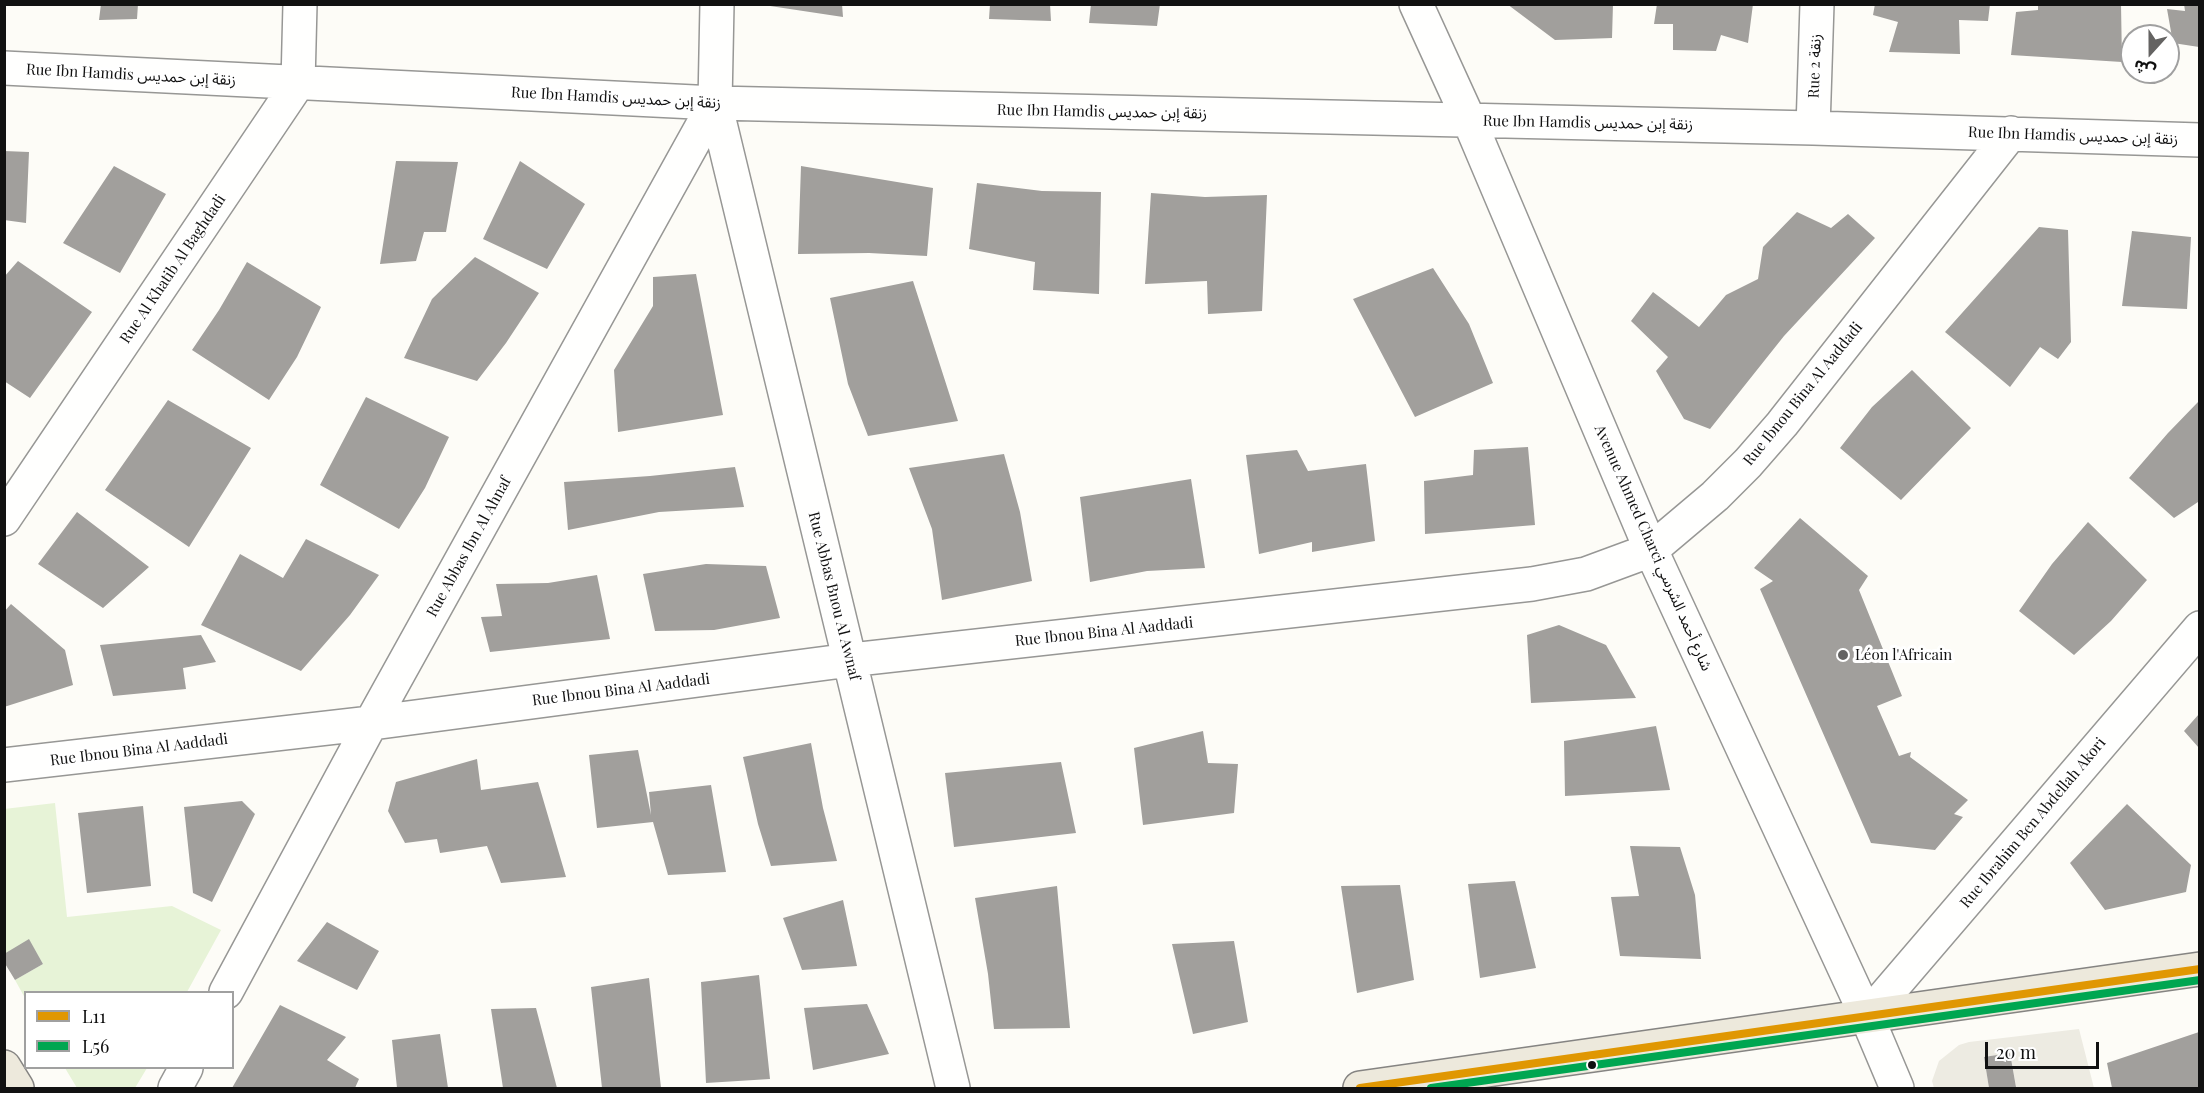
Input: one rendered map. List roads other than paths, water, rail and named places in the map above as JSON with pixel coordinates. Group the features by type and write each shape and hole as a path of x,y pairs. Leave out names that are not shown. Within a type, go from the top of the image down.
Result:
{"main road":[{"path":"1360,1089 2199,969"},
{"path":"4,1067 17,1089"}],"street":[{"path":"298,83 300,4"},
{"path":"716,103 717,4"},
{"name":"Avenue Ahmed Charci شارع أحمد الشرسي","path":"1416,4 1469,120 1651,550 1867,1017 1897,1089"},
{"name":"Rue 2 زنقة","path":"1813,128 1817,4"},
{"name":"Rue Ibn Hamdis زنقة إبن حمديس","path":"4,68 716,103 1813,128 2199,140"},
{"name":"Rue Al Khatib Al Baghdadi","path":"4,519 298,83"},
{"name":"Rue Abbas Bnou Al Awnaf","path":"716,103 953,1089"},
{"name":"Rue Abbas Ibn Al Ahnaf","path":"227,991 371,723 716,103"},
{"name":"Rue Ibnou Bina Al Aaddadi","path":"4,765 371,723 850,660 1532,584 1586,574 1651,550 1715,496 1782,424 2011,133"},
{"name":"Rue Ibrahim Ben Abdellah Akori","path":"1867,1017 2199,628"},
{"path":"175,1089 185,1069"}],"place":[{"name":"Léon l'Africain","path":"1843,655"}]}
